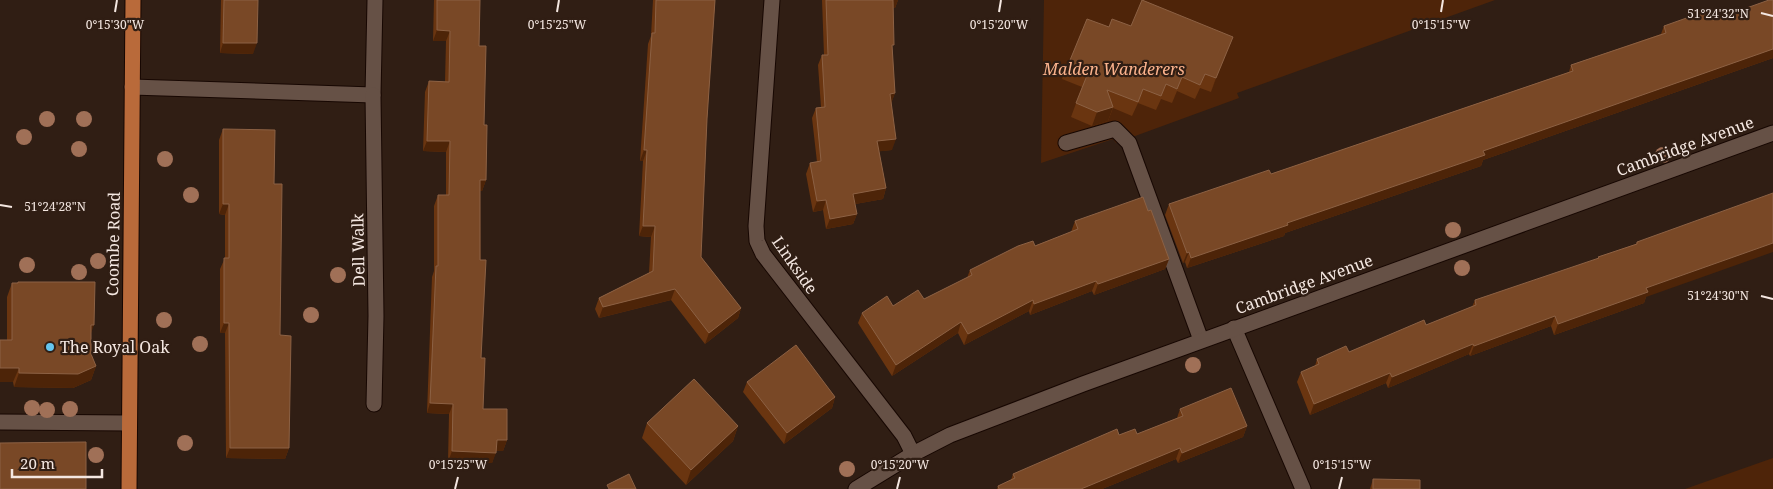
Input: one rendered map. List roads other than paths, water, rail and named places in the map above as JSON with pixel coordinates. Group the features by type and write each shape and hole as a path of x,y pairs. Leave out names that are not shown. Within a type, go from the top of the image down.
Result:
{"main road":[{"name":"Coombe Road","path":"129,489 133,0"}],"street":[{"name":"Dell Walk","path":"374,404 376,316 373,95 375,0"},
{"name":"Linkside","path":"772,0 756,226 757,241 763,254 904,436 913,454"},
{"path":"132,87 373,95"},
{"path":"1066,143 1115,129 1129,143 1201,340"},
{"name":"Cambridge Avenue","path":"856,489 913,454 950,435 1201,340 1773,133"},
{"path":"1234,328 1303,489"},
{"path":"0,422 129,423"}],"place":[{"name":"The Royal Oak","path":"50,347"}],"park label":[{"name":"Malden Wanderers","path":"1114,69"}]}
